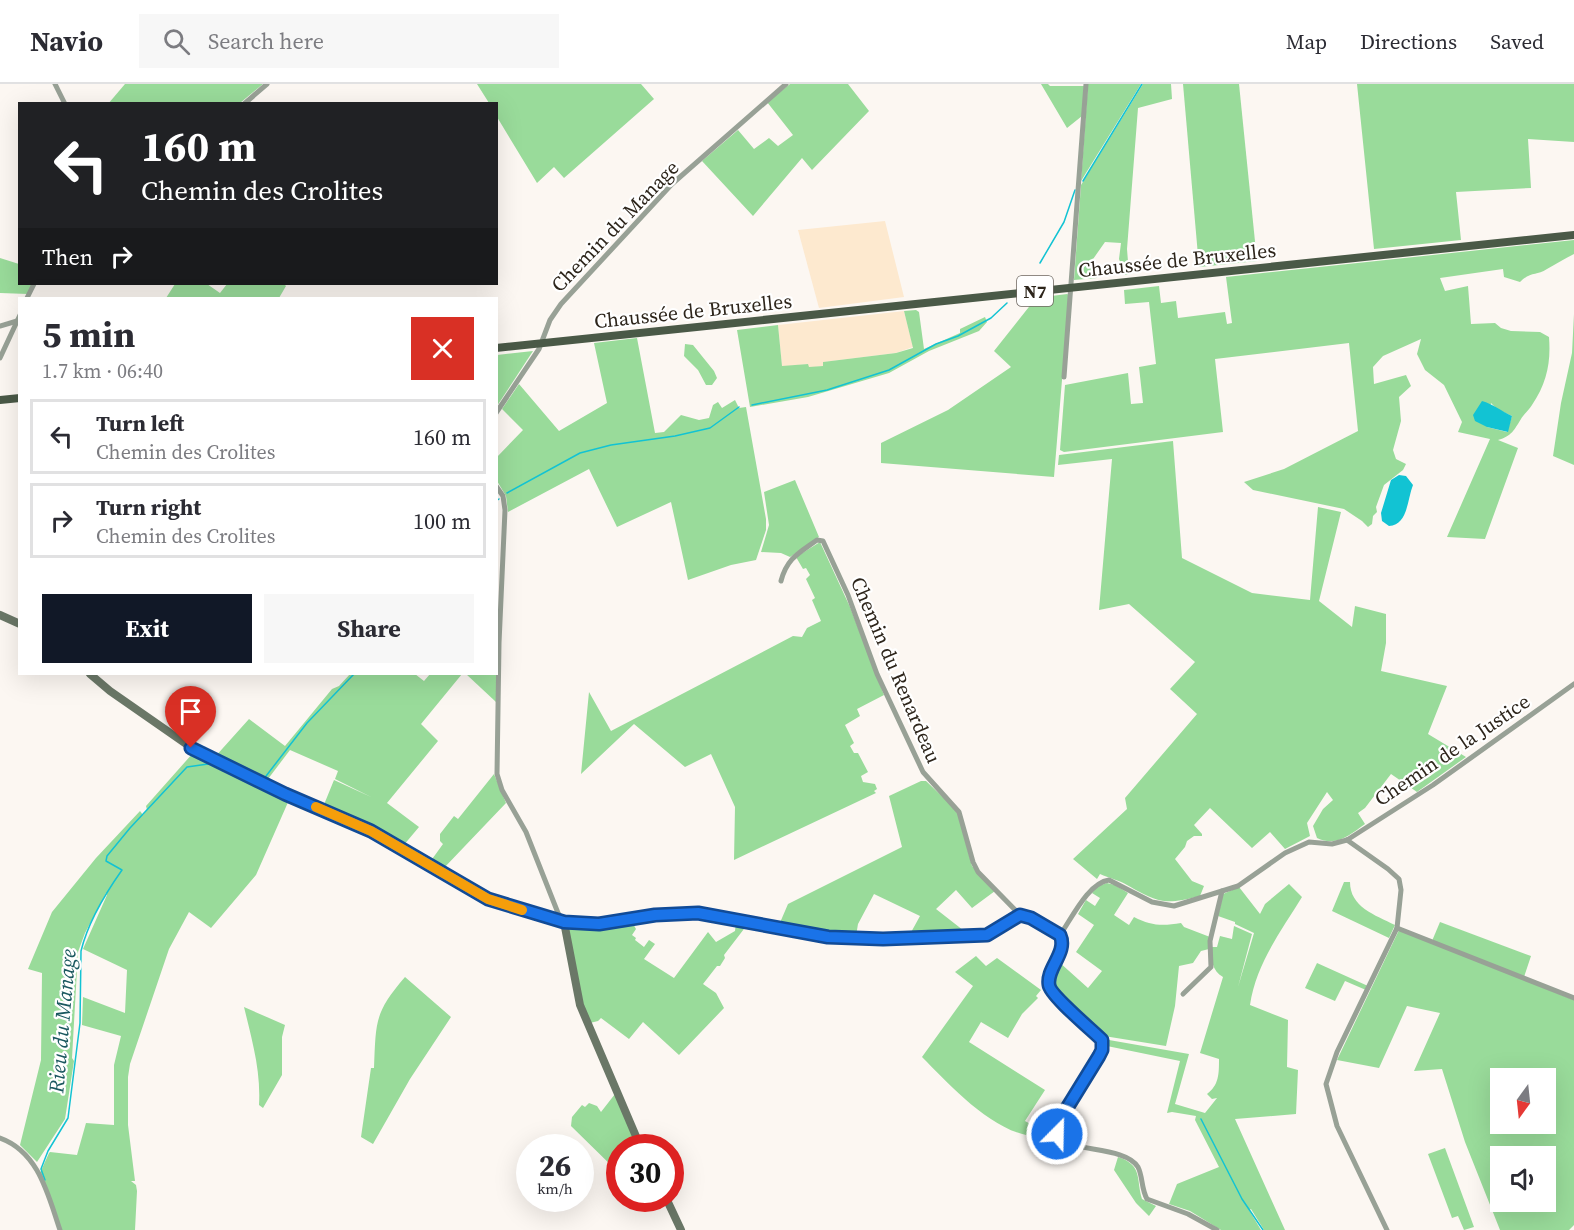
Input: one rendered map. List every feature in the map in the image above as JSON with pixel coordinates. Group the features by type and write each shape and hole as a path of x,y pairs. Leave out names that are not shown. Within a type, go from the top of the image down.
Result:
{"main road":[{"name":"Chaussée de Bruxelles","path":"498,348 1574,235"},
{"path":"0,400 18,398"}],"street":[{"path":"55,84 64,102"},
{"path":"246,102 267,84"},
{"name":"Chemin du Manage","path":"498,410 532,361 550,320 561,304 672,184 786,84"},
{"path":"1064,377 1086,84"},
{"path":"0,326 18,318"},
{"path":"0,358 18,318"},
{"path":"498,489 503,496 505,510 499,643 497,774 502,790 526,832 558,914 564,922 580,1005 635,1134"},
{"name":"Chemin du Renardeau","path":"781,580 784,569 791,558 817,540 823,541 851,604 877,674 923,772 959,812 978,872 1020,915"},
{"path":"0,615 18,623"},
{"path":"91,675 110,691 202,755 371,831 488,899 564,922 599,924 655,915 686,913 713,915 828,937 869,939 987,935 1020,915 1031,918 1060,935 1062,939 1061,949 1049,979 1051,992 1102,1040 1096,1061 1059,1121 1057,1134 1065,1143 1128,1158 1138,1167 1146,1199 1188,1214 1217,1230"},
{"name":"Chemin de la Justice","path":"1347,840 1433,785 1574,684"},
{"path":"1060,935 1087,895 1101,881 1109,880 1142,898 1162,905 1174,906 1238,886 1294,847 1309,842 1332,844 1347,840 1388,869 1399,879 1401,890 1397,928 1337,1052 1326,1084 1337,1126 1387,1230"},
{"path":"1183,994 1211,967 1210,941 1222,891"},
{"path":"1397,928 1574,998"},
{"path":"0,1138 17,1147 35,1166 44,1184 60,1230"},
{"path":"673,1212 681,1230"}],"shaded area":[{"path":"885,221 904,297 819,308 798,230"},
{"path":"904,311 913,347 896,353 824,362 823,366 808,368 807,364 782,367 778,325"}],"green space":[{"path":"125,84 263,84 241,102 110,102"},
{"path":"477,84 641,84 654,99 564,178 554,167 537,183 498,119 498,102 488,102"},
{"path":"790,84 848,84 869,111 812,170 802,158 753,216 702,161 738,130 754,149 769,138 778,146 793,135 767,102"},
{"path":"1041,84 1084,86 1082,116 1067,128"},
{"path":"1088,84 1141,84 1081,181"},
{"path":"1143,84 1171,84 1172,99 1138,108 1127,249 1129,274 1125,275 1119,259 1121,243 1105,242 1091,262 1099,269 1097,278 1074,280 1081,185"},
{"path":"1183,84 1239,84 1257,261 1199,267"},
{"path":"1357,84 1574,84 1574,142 1528,139 1531,188 1456,192 1461,240 1374,249"},
{"path":"1574,240 1574,254 1543,271 1527,276 1520,282 1504,277 1503,269 1440,278 1445,291 1468,286 1471,324 1495,323 1511,331 1540,332 1549,337 1548,364 1541,389 1512,432 1507,437 1498,440 1518,448 1485,539 1447,537 1490,439 1458,432 1462,422 1444,385 1425,370 1417,354 1421,339 1383,356 1373,367 1374,384 1406,375 1411,386 1399,397 1401,421 1393,450 1396,459 1406,464 1403,470 1384,485 1376,507 1377,512 1373,516 1372,524 1368,527 1344,509 1253,490 1244,482 1284,469 1358,431 1349,343 1215,359 1223,432 1064,452 1060,450 1065,385 1128,373 1131,404 1143,403 1139,367 1156,364 1149,302 1125,304 1124,290 1159,286 1161,303 1176,301 1178,318 1225,312 1227,324 1232,323 1226,277","holes":["1491,403 1497,409 1512,416 1507,432 1487,427"]},
{"path":"0,258 18,264 18,285 32,285 28,294 0,293"},
{"path":"174,285 208,285 220,293 226,285 286,286 280,297 167,297"},
{"path":"1069,295 1054,477 881,463 881,443 948,410 1011,367 994,351 1036,298"},
{"path":"904,311 919,312 924,349 960,333 960,329 985,317 987,322 979,331 929,351 889,373 808,397 750,407 737,330 778,325 782,366 808,364 809,367 823,366 823,362 896,353 913,348"},
{"path":"1574,314 1574,465 1553,456 1572,353"},
{"path":"637,338 655,433 664,432 681,415 699,420 709,418 713,405 718,402 722,408 735,400 739,408 746,407 766,519 766,530 756,560 731,565 688,580 671,502 617,527 589,469 508,512 506,496 498,483 498,456 523,430 502,409 519,384 559,431 607,403 594,343"},
{"path":"685,344 693,345 714,371 717,378 712,385 706,385 698,370 684,356"},
{"path":"533,351 498,404 498,355"},
{"path":"1173,441 1182,558 1252,593 1310,600 1318,507 1341,512 1319,601 1352,627 1355,606 1386,614 1386,643 1381,671 1447,686 1428,734 1466,757 1417,792 1391,774 1365,808 1358,813 1365,824 1348,836 1337,840 1317,838 1313,826 1323,809 1333,800 1327,792 1307,823 1310,836 1285,849 1270,832 1252,848 1210,808 1194,825 1202,836 1194,836 1187,841 1175,859 1192,881 1204,886 1200,896 1178,901 1162,901 1100,874 1097,879 1073,859 1127,809 1125,798 1197,714 1170,689 1195,662 1129,604 1099,610 1112,459 1058,465 1059,455"},
{"path":"795,480 819,537 790,557 781,553 761,552 769,525 764,492"},
{"path":"820,542 850,607 884,695 857,709 860,716 845,725 854,743 850,746 854,753 858,753 868,772 861,776 863,782 875,784 876,793 734,860 735,807 711,754 685,767 634,724 581,774 589,692 611,731 793,636 802,637 807,628 821,621 812,600 815,598 806,579 810,575 806,568 803,569 796,557"},
{"path":"349,675 416,675 424,681 429,675 461,675 421,724 438,741 387,803 419,827 403,846 371,827 323,807 334,780 371,797 335,779 338,771 290,750 268,779 262,781 214,758 249,719 285,746 332,689 339,686"},
{"path":"467,675 496,675 496,702"},
{"path":"193,753 289,800 256,875 211,928 189,912 169,949 130,1064 128,1077 128,1125 135,1181 131,1181 136,1185 137,1191 135,1230 60,1230 40,1173 49,1153 77,1155 86,1123 114,1125 114,1065 121,1036 82,1025 83,997 125,1013 127,970 83,949 106,893 85,933 78,952 72,1058 74,1061 65,1119 37,1162 20,1145 41,1060 42,973 28,969 52,912 96,858 140,811 143,815 147,810 146,806"},
{"path":"494,774 506,803 443,869 430,862 443,844 440,841 440,834 454,816 458,819"},
{"path":"921,781 926,781 958,814 972,866 995,891 972,908 956,890 936,909 968,934 909,936 920,916 874,894 858,924 856,936 779,925 788,904 902,847 889,796"},
{"path":"1344,882 1350,882 1351,891 1359,904 1372,914 1395,925 1389,938 1332,911"},
{"path":"1107,883 1128,893 1114,915 1129,925 1134,917 1157,924 1181,923 1184,927 1210,937 1209,949 1201,951 1193,963 1179,966 1175,1006 1166,1046 1104,1036 1058,995 1051,984 1059,962 1088,988 1102,971 1076,952 1094,925 1078,914 1086,900 1095,906 1100,898 1092,893 1096,887"},
{"path":"1289,884 1302,897 1264,962 1250,1005 1288,1020 1287,1067 1298,1070 1296,1114 1235,1119 1285,1230 1264,1230 1251,1209 1249,1210 1261,1230 1221,1230 1190,1211 1169,1204 1177,1184 1219,1167 1195,1120 1196,1116 1167,1113 1180,1061 1107,1046 1106,1041 1189,1054 1175,1104 1205,1113 1217,1098 1212,1099 1207,1094 1216,1083 1219,1059 1200,1053 1223,977 1214,968 1211,947 1217,947 1220,936 1232,939 1234,926 1252,934 1238,987 1254,933 1235,922 1218,916 1223,894 1239,887 1260,914 1265,904"},
{"path":"632,922 636,929 632,935 636,938 635,940 644,947 649,940 655,944 644,959 674,978 708,932 716,942 735,931 736,923 747,925 724,955 725,958 720,966 717,966 703,984 716,993 724,1008 679,1055 643,1022 629,1039 601,1018 590,1023 581,999 568,928"},
{"path":"1440,922 1531,956 1524,977 1432,941"},
{"path":"1399,930 1574,1000 1574,1225 1569,1230 1500,1230 1493,1212 1556,1212 1556,1146 1490,1146 1490,1205 1465,1142 1442,1069 1414,1071 1440,1013 1407,1006 1379,1068 1337,1060"},
{"path":"976,956 986,966 997,958 1041,990 1036,996 1038,998 1022,1014 1008,1038 981,1022 969,1042 1045,1090 1025,1121 1051,1136 1033,1136 1015,1132 997,1123 963,1098 922,1057 973,986 955,972"},
{"path":"1317,963 1368,986 1366,990 1345,981 1335,1001 1305,988"},
{"path":"405,977 451,1017 410,1079 373,1144 361,1137 371,1068 374,1068 377,1028 382,1009"},
{"path":"244,1007 285,1025 282,1037 282,1075 263,1108 259,1105 257,1068"},
{"path":"615,1094 632,1134 606,1134 606,1160 594,1149 594,1134 579,1134 571,1126 572,1117 582,1105 585,1107 589,1103 597,1106 601,1112"},
{"path":"1445,1148 1474,1227 1464,1230 1458,1216 1452,1218 1428,1154"},
{"path":"1118,1157 1126,1160 1135,1169 1142,1199 1156,1206 1149,1216 1136,1203 1114,1170"}],"water":[{"path":"1482,401 1512,416 1508,432 1487,427 1475,421 1473,415"},
{"path":"1399,475 1406,476 1413,485 1403,517 1395,525 1389,526 1382,521 1381,513 1391,480"}],"waterway":[{"name":"Rieu du Manage","path":"1083,181 1142,84"},
{"name":"Rieu du Manage","path":"1040,263 1064,222 1075,190"},
{"name":"Rieu du Manage","path":"752,405 827,390 889,370 936,344 958,336 991,318 1007,303"},
{"name":"Rieu du Manage","path":"507,493 580,453 611,445 675,436 710,428 739,407"},
{"name":"Rieu du Manage","path":"263,780 307,723 353,675"},
{"name":"Rieu du Manage","path":"45,1180 41,1169 48,1151 68,1118 80,1023 81,951 98,909 122,870 106,861 107,856 187,767 208,764"},
{"path":"1201,1119 1242,1199 1263,1230"}],"slow traffic":[{"path":"316,807 371,831 488,899 522,910"}],"route":[{"path":"191,748 285,794 371,831 488,899 564,922 584,925 599,924 655,915 698,913 828,937 869,939 975,937 987,935 1020,915 1040,922 1060,935 1062,939 1061,949 1049,979 1051,992 1102,1040 1102,1050 1059,1121 1057,1134"}]}
